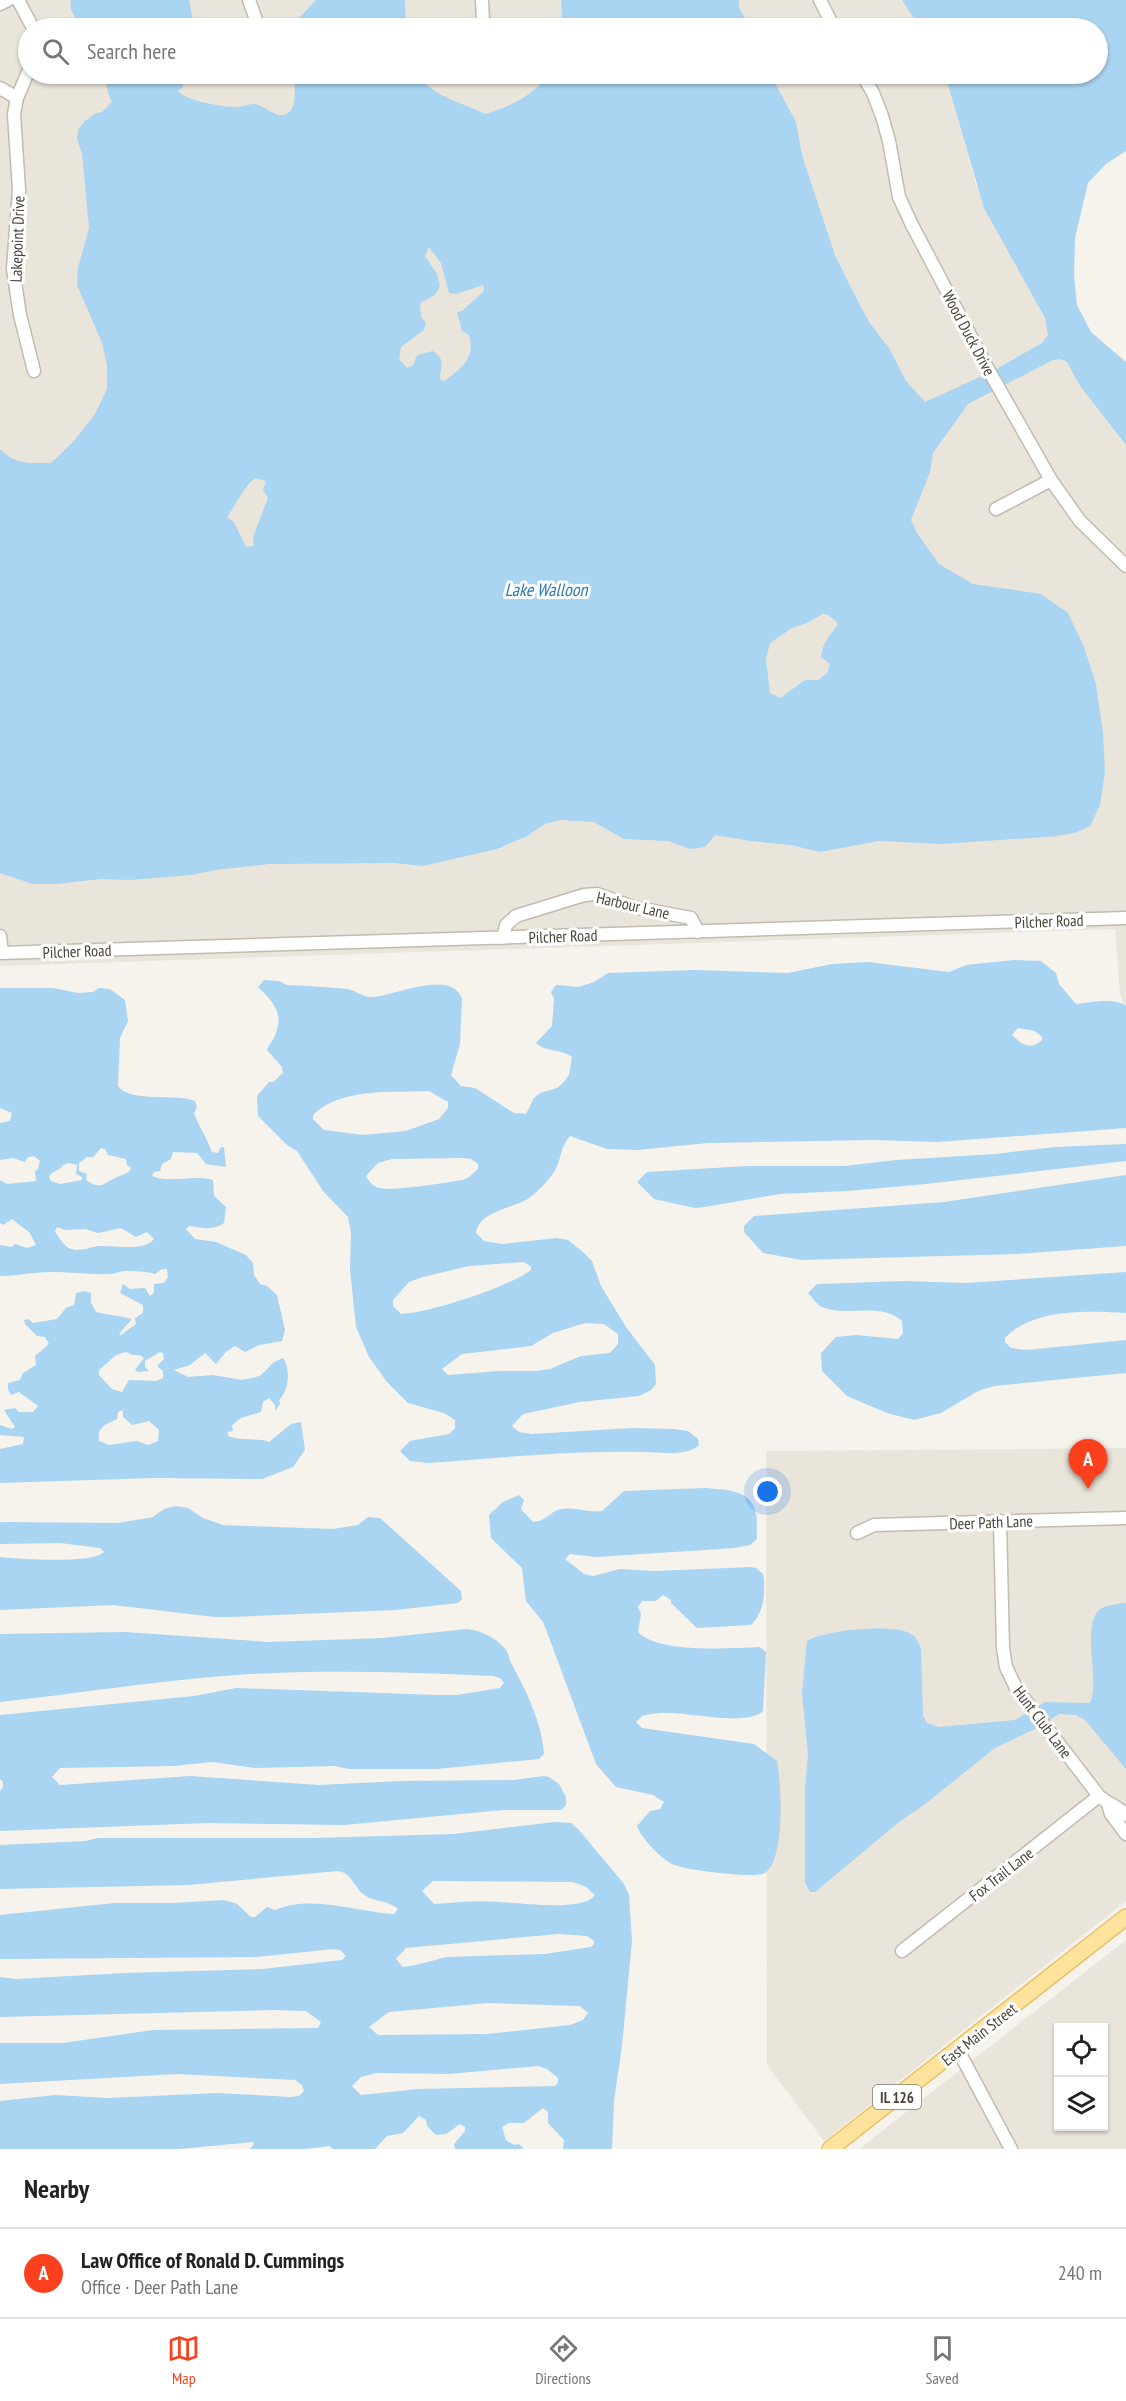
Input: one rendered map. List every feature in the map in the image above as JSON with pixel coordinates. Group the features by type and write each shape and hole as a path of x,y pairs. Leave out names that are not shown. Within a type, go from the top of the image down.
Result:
{"main road":[{"name":"East Main Street","path":"830,2149 1126,1917"}],"street":[{"path":"0,4 8,0"},
{"path":"18,0 28,18"},
{"path":"249,0 255,18"},
{"path":"482,0 483,18"},
{"path":"820,0 829,18"},
{"name":"Lakepoint Drive","path":"23,84 17,98 14,129 19,190 13,269 20,315 34,371"},
{"name":"Wood Duck Drive","path":"868,84 882,116 889,141 899,197 988,369 1051,480 1080,521 1126,566"},
{"path":"0,88 17,98"},
{"path":"996,509 1051,480"},
{"name":"Harbour Lane","path":"503,938 506,925 516,916 584,895 597,894 639,909 691,918 698,932"},
{"name":"Pilcher Road","path":"1,953 1126,918"},
{"path":"0,936 1,953"},
{"name":"Deer Path Lane","path":"857,1533 874,1525 1126,1518"},
{"name":"Hunt Club Lane","path":"1000,1521 1004,1657 1011,1680 1052,1736 1104,1800 1126,1834"},
{"name":"Hunt Club Lane","path":"1104,1800 1120,1808 1126,1815"},
{"name":"Fox Trail Lane","path":"902,1951 1104,1800"},
{"path":"958,2050 1011,2149"}],"shaded area":[{"name":"Lake Walloon","path":"0,0 902,0 914,18 18,18 18,84 947,84 976,184 1080,386 1126,445 1126,1014 1120,993 1115,929 0,966"},
{"path":"1126,1448 1126,1901 824,2141 767,2065 766,1451"},
{"path":"1126,1940 1126,2149 859,2149"}],"water":[{"path":"71,0 189,0 193,18 75,18 70,4"},
{"path":"316,0 405,0 406,18 300,17"},
{"path":"561,0 739,0 739,7 745,18 562,18"},
{"name":"Lake Walloon","path":"902,0 1126,0 1126,151 1106,164 1088,183 1075,238 1074,275 1077,305 1091,332 1126,362 1126,445 1080,386 1067,362 1060,359 1053,360 968,404 933,453 930,472 911,520 917,533 939,564 973,584 1041,594 1068,613 1084,647 1096,684 1103,733 1105,772 1100,805 1090,826 1075,833 1058,836 942,844 879,841 819,852 791,845 715,835 705,847 690,849 668,841 624,839 594,822 560,820 545,824 527,836 497,849 423,866 394,863 269,864 192,875 130,880 101,879 57,884 33,884 0,873 0,449 17,460 30,463 51,463 74,441 95,414 107,389 107,365 102,343 77,285 78,268 89,228 82,153 77,139 78,130 84,122 94,114 102,112 112,102 106,84 182,84 183,87 178,91 182,95 205,103 230,107 252,104 275,114 284,115 293,106 294,84 425,84 438,93 486,114 512,104 540,84 775,84 796,122 802,155 835,255 869,322 889,348 906,381 925,402 991,372 1042,343 1048,335 1045,318 984,208 948,85 1108,84 1108,18 914,18","holes":["429,247 441,263 449,293 456,294 483,285 484,291 462,311 457,312 462,331 469,335 471,343 469,356 466,362 444,381 440,379 442,364 440,358 433,351 417,355 413,365 407,368 399,359 401,347 424,330 426,323 421,317 420,303 435,295 440,286 437,274 425,256","255,478 266,481 263,490 268,498 253,537 254,546 246,547 234,522 227,517 244,490","823,614 837,622 837,626 826,640 821,657 830,664 827,673 818,680 805,680 780,698 770,693 766,659 770,643 792,628"]},
{"path":"1014,960 1041,961 1056,973 1059,984 1076,1004 1109,1001 1126,1006 1126,1128 937,1142 874,1140 708,1143 637,1150 607,1149 570,1136 549,1179 533,1195 484,1219 476,1233 484,1241 502,1244 557,1238 568,1240 583,1252 592,1261 601,1286 626,1327 655,1365 656,1384 651,1390 639,1396 580,1402 523,1414 512,1426 519,1432 532,1434 633,1428 674,1429 688,1431 698,1439 699,1445 694,1449 680,1452 588,1452 429,1463 410,1461 400,1451 410,1441 449,1434 455,1428 455,1420 444,1413 408,1403 387,1382 369,1357 356,1327 350,1270 351,1232 348,1217 323,1191 297,1151 287,1145 258,1116 257,1096 269,1082 273,1082 283,1073 282,1067 267,1050 275,1035 279,1019 272,1002 258,987 264,980 279,981 287,985 348,989 370,997 420,986 446,985 456,990 462,999 460,1044 451,1075 461,1086 475,1088 514,1113 526,1114 534,1098 540,1093 557,1088 569,1075 572,1057 536,1043 552,1026 554,999 551,992 556,985 578,987 594,982 608,973 695,970 788,973 832,964 868,962 949,972 966,965","holes":["1018,1028 1035,1031 1042,1037 1042,1040 1030,1046 1012,1035","429,1091 448,1102 448,1108 439,1119 406,1131 363,1135 324,1130 313,1119 313,1115 338,1100 383,1092","464,1158 471,1159 478,1164 478,1169 463,1180 392,1189 375,1186 366,1176 378,1163 392,1159","524,1262 531,1267 531,1270 520,1277 488,1291 449,1304 401,1314 393,1306 393,1300 409,1282 469,1266","585,1323 604,1324 618,1334 618,1344 610,1353 581,1356 550,1369 448,1375 442,1369 462,1354 531,1346 553,1333"]},
{"path":"0,988 53,988 78,993 93,992 99,988 110,989 125,1000 128,1021 120,1038 118,1086 124,1091 142,1096 195,1101 197,1107 194,1113 212,1152 218,1153 220,1148 224,1147 226,1167 206,1164 197,1153 173,1152 171,1159 162,1164 160,1171 154,1172 152,1176 165,1179 206,1178 213,1180 214,1196 226,1207 224,1223 211,1228 189,1226 186,1229 195,1239 216,1242 246,1255 253,1263 254,1275 260,1284 267,1286 277,1295 285,1330 282,1341 259,1345 245,1352 235,1346 226,1352 216,1364 205,1353 190,1365 174,1370 188,1377 213,1375 242,1380 260,1376 274,1362 283,1358 286,1363 288,1380 279,1400 280,1404 275,1411 275,1405 269,1398 263,1402 261,1412 241,1418 232,1425 233,1431 228,1432 228,1436 269,1442 291,1424 301,1422 305,1450 293,1467 262,1479 154,1478 0,1483 0,1449 23,1444 24,1437 0,1435 0,1425 12,1429 15,1427 4,1410 15,1408 19,1412 33,1412 38,1406 19,1392 11,1395 8,1383 20,1380 23,1373 36,1365 35,1356 49,1344 45,1337 37,1336 24,1320 28,1319 33,1323 57,1319 66,1308 74,1305 76,1293 84,1291 91,1293 91,1303 96,1312 132,1319 119,1334 121,1335 136,1324 135,1318 143,1313 143,1305 120,1293 123,1284 130,1289 145,1288 150,1296 154,1293 154,1284 164,1283 168,1277 167,1269 162,1269 155,1274 124,1271 110,1274 51,1272 0,1276 0,1245 12,1247 15,1244 27,1248 36,1245 30,1233 12,1219 3,1225 0,1223 0,1180 7,1184 36,1181 35,1171 40,1161 34,1156 28,1157 25,1162 13,1158 0,1160 0,1123 10,1121 12,1113 0,1108","holes":["101,1148 105,1149 108,1155 126,1159 127,1165 131,1168 129,1172 104,1184 95,1185 86,1180 87,1174 79,1171 79,1163 87,1157 93,1157","69,1163 77,1165 76,1174 82,1177 82,1180 60,1184 51,1181 50,1175","57,1227 65,1230 85,1229 98,1233 121,1228 136,1237 147,1232 154,1239 136,1247 99,1246 74,1250 66,1246 55,1232","126,1352 144,1358 135,1370 149,1371 145,1367 145,1361 160,1352 163,1353 164,1359 157,1366 163,1371 163,1378 156,1381 129,1380 122,1392 112,1389 99,1375 99,1370 116,1355","123,1410 123,1417 132,1425 149,1421 159,1430 158,1441 148,1445 137,1441 109,1445 99,1441 101,1429 117,1419 118,1412"]},
{"path":"1126,1144 1126,1161 926,1184 780,1194 695,1208 654,1199 637,1182 647,1172 746,1166 844,1166 1056,1147"},
{"path":"1126,1175 1126,1246 1017,1254 801,1260 763,1253 744,1232 744,1226 754,1216 944,1202"},
{"path":"1126,1272 1126,1313 1078,1312 1046,1316 1017,1328 1005,1338 1005,1342 1011,1348 1027,1350 1126,1340 1126,1373 994,1386 978,1391 941,1413 914,1420 887,1413 847,1396 822,1371 821,1353 836,1337 856,1335 898,1339 903,1333 902,1321 893,1315 873,1311 832,1310 820,1306 808,1293 817,1284 905,1281 966,1283"},
{"path":"706,1488 742,1494 752,1503 757,1520 757,1539 750,1545 735,1548 596,1557 570,1554 565,1559 584,1574 593,1576 620,1569 655,1571 751,1567 763,1574 763,1601 759,1614 751,1625 697,1628 671,1603 671,1600 663,1595 656,1601 642,1601 638,1607 641,1614 638,1632 648,1639 678,1647 760,1647 766,1652 763,1711 745,1718 660,1713 642,1716 636,1722 642,1728 754,1744 777,1761 780,1786 779,1837 772,1865 765,1873 759,1875 718,1873 677,1866 666,1860 646,1841 637,1826 650,1811 660,1809 664,1802 653,1795 616,1787 596,1764 543,1622 526,1601 522,1568 491,1538 489,1515 503,1502 519,1495 524,1500 521,1509 533,1522 563,1509 602,1511 624,1491"},
{"path":"175,1506 188,1508 203,1518 223,1525 333,1529 358,1525 368,1517 380,1518 461,1591 462,1599 458,1603 395,1610 230,1617 113,1605 0,1610 0,1557 71,1559 97,1556 104,1552 100,1548 60,1543 0,1544 0,1522 118,1523 153,1517 164,1509"},
{"path":"1126,1603 1126,1769 1085,1720 1076,1715 1059,1714 1035,1729 995,1748 899,1822 815,1892 810,1892 805,1882 805,1789 808,1754 802,1693 807,1641 828,1634 859,1629 890,1629 911,1634 919,1642 921,1649 923,1716 927,1723 939,1727 1015,1720 1045,1702 1090,1703 1093,1693 1091,1638 1095,1615 1102,1608"},
{"path":"467,1629 489,1636 499,1642 507,1652 537,1719 544,1754 539,1759 437,1769 349,1769 334,1766 255,1768 212,1762 172,1766 60,1768 52,1777 60,1785 190,1776 319,1785 400,1781 514,1780 544,1776 559,1784 566,1797 566,1805 561,1810 503,1810 344,1825 208,1823 0,1831 0,1791 3,1782 0,1779 0,1715 194,1696 236,1688 457,1695 500,1688 504,1683 500,1678 493,1676 392,1672 290,1672 195,1679 0,1702 0,1634 125,1632 269,1642 382,1638"},
{"path":"554,1822 571,1823 624,1884 629,1895 632,1941 622,2046 614,2101 612,2149 563,2149 564,2140 548,2123 548,2112 543,2108 524,2123 509,2123 502,2127 506,2140 514,2145 519,2144 524,2149 455,2149 454,2144 465,2131 465,2127 460,2124 446,2134 436,2135 427,2126 426,2120 419,2116 403,2133 387,2136 375,2149 333,2149 330,2146 305,2149 250,2149 253,2142 180,2149 0,2149 0,2101 55,2095 108,2098 217,2093 291,2097 299,2096 304,2091 302,2085 295,2080 177,2074 0,2084 0,2043 63,2043 153,2030 318,2028 321,2022 306,2011 273,2010 0,2017 0,1977 16,1979 263,1969 342,1960 346,1956 340,1950 333,1949 257,1957 0,1959 0,1915 114,1903 224,1900 237,1904 251,1917 255,1917 267,1907 275,1910 289,1905 304,1904 334,1905 394,1914 398,1909 366,1896 347,1875 338,1871 188,1885 0,1889 0,1845 86,1841 98,1838 314,1838 454,1834","holes":["433,1881 573,1882 586,1887 595,1895 589,1900 565,1905 483,1901 434,1904 422,1891","558,1934 587,1936 594,1941 591,1947 545,1954 446,1957 403,1967 396,1959 406,1948","488,2003 580,2006 588,2013 583,2020 570,2025 487,2034 378,2035 369,2027 389,2012","538,2066 547,2069 558,2078 558,2083 555,2086 419,2089 361,2095 352,2086 361,2077 376,2073 449,2074"]}],"place":[{"name":"Law Office of Ronald D. Cummings","path":"1088,1489"}]}
